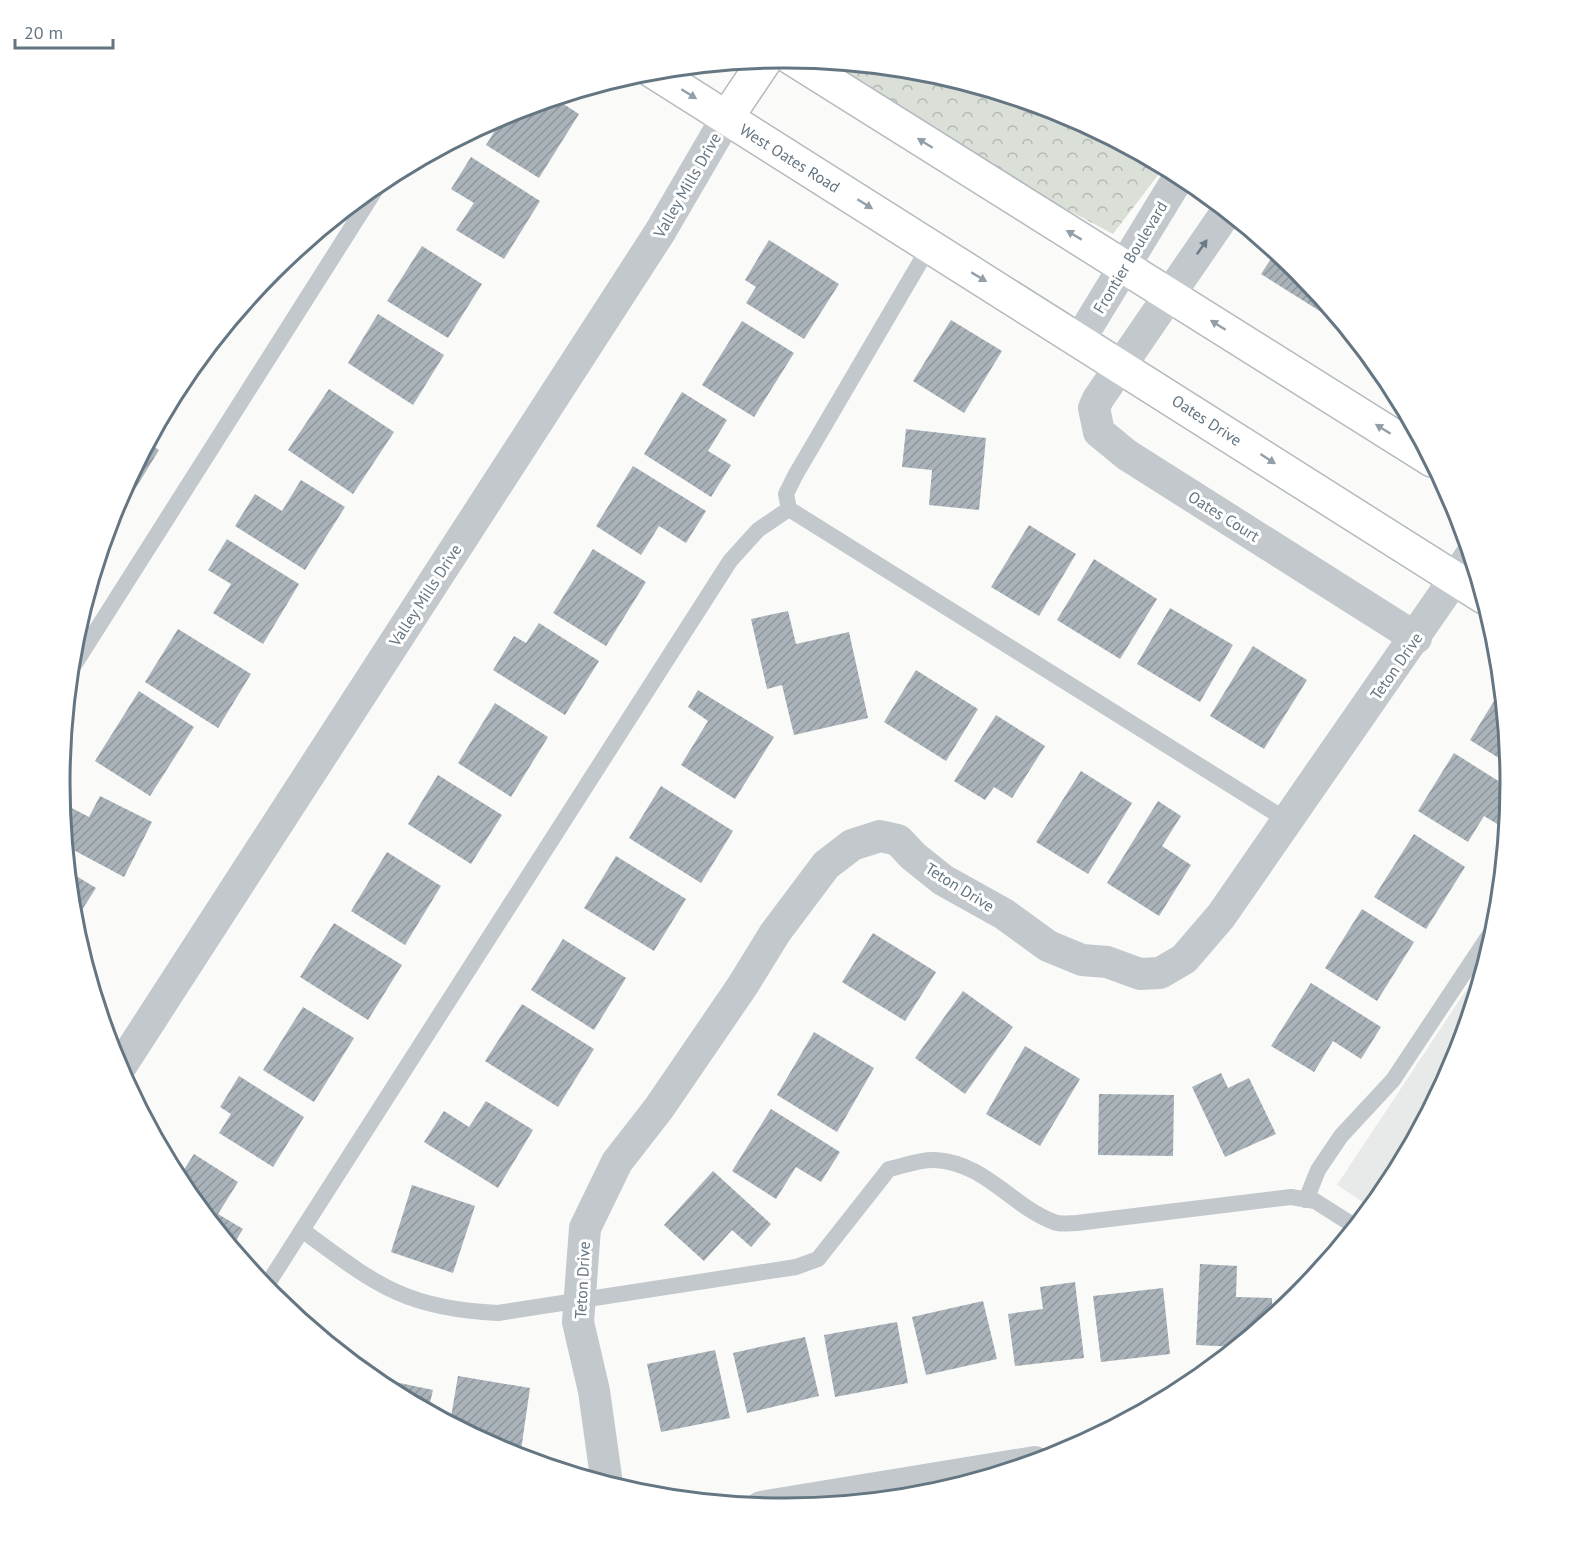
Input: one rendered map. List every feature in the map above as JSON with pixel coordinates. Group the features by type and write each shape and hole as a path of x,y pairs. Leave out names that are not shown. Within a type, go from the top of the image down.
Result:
{"main road":[{"path":"808,68 1419,452"},
{"path":"727,117 760,69"},
{"name":"West Oates Road","path":"664,78 929,247"},
{"name":"Oates Drive","path":"929,247 1121,365 1464,567"}],"street":[{"name":"Valley Mills Drive","path":"125,1059 660,232 727,117"},
{"name":"Frontier Boulevard","path":"1080,339 1175,183"},
{"path":"1121,365 1223,217"},
{"name":"Oates Court","path":"1121,365 1094,408 1099,432 1127,455 1416,638"},
{"name":"Teton Drive","path":"606,1475 594,1391 578,1322 585,1228 617,1162 666,1098 743,985 775,933 826,865 852,845 880,836 898,840 913,856 943,880 1004,914 1047,946 1082,960 1107,962 1140,974 1160,973 1184,959 1221,916 1464,567"},
{"path":"849,1495 976,1473"}],"lane":[{"path":"82,652 367,203"},
{"path":"929,247 796,474 786,494 789,509 1288,821"},
{"path":"271,1279 730,561 758,530 789,509"},
{"path":"1306,1200 1318,1170 1335,1145 1393,1080 1482,946"},
{"path":"302,1230 366,1277 397,1295 426,1304 467,1312 498,1313 775,1272 818,1259 875,1183 889,1168 933,1160 959,1164 1000,1185 1028,1209 1056,1224 1116,1219 1249,1200 1291,1197 1315,1201 1350,1223"}],"shaded area":[{"path":"1474,979 1447,1057 1405,1141 1380,1181 1364,1203 1337,1185"}],"green space":[{"path":"840,70 925,81 1015,105 1102,141 1159,173 1113,234 1034,192"}],"building":[{"path":"562,103 579,114 539,178 486,145 496,129 556,105"},
{"path":"471,157 540,201 504,259 456,230 474,203 451,189"},
{"path":"769,240 839,284 804,339 746,303 756,287 745,280"},
{"path":"422,246 482,284 448,338 387,301"},
{"path":"1271,258 1326,315 1261,274"},
{"path":"378,314 444,355 413,405 348,363"},
{"path":"951,320 1002,351 964,413 913,381"},
{"path":"742,321 794,353 754,417 702,385"},
{"path":"329,389 394,432 353,494 288,450"},
{"path":"682,392 727,420 708,451 731,465 711,497 644,454"},
{"path":"906,429 986,438 979,510 929,505 932,470 902,467"},
{"path":"154,447 159,450 128,500"},
{"path":"633,466 706,511 686,543 659,526 641,555 596,526"},
{"path":"301,480 345,507 305,570 235,526 255,494 282,511"},
{"path":"1029,525 1076,554 1039,616 991,587"},
{"path":"227,539 299,584 263,644 213,613 231,584 208,570"},
{"path":"593,549 646,582 606,646 553,613"},
{"path":"1094,559 1157,599 1120,659 1057,620"},
{"path":"1170,608 1233,645 1200,702 1137,664"},
{"path":"788,611 796,644 849,632 868,718 794,735 782,685 767,689 751,619"},
{"path":"539,623 599,661 565,715 493,670 514,636 526,643"},
{"path":"178,629 251,674 218,728 145,682"},
{"path":"1253,646 1307,680 1264,749 1210,716"},
{"path":"916,670 978,709 946,761 884,722"},
{"path":"698,690 774,737 735,799 681,765 708,721 688,707"},
{"path":"139,691 194,727 150,796 95,761"},
{"path":"1496,698 1500,759 1470,740"},
{"path":"495,703 548,737 511,797 458,763"},
{"path":"996,715 1045,746 1012,798 994,787 985,800 954,781"},
{"path":"1454,753 1501,783 1499,825 1484,816 1468,842 1418,811"},
{"path":"1081,771 1132,803 1088,874 1036,842"},
{"path":"438,775 502,815 471,864 408,824"},
{"path":"661,786 733,831 701,883 629,838"},
{"path":"100,796 152,822 124,877 74,850 71,808 89,817"},
{"path":"1158,801 1181,816 1162,846 1191,865 1159,916 1107,883"},
{"path":"1414,834 1465,867 1426,929 1374,897"},
{"path":"387,852 441,886 405,945 351,911"},
{"path":"616,856 686,899 654,951 584,908"},
{"path":"76,876 96,888 82,910"},
{"path":"1362,909 1414,942 1377,1001 1325,968"},
{"path":"334,923 402,965 368,1020 300,977"},
{"path":"873,933 936,972 905,1021 842,982"},
{"path":"563,939 626,978 594,1030 531,990"},
{"path":"1311,983 1381,1027 1361,1059 1333,1041 1314,1072 1271,1046"},
{"path":"963,991 1013,1027 965,1094 915,1058"},
{"path":"522,1004 594,1049 558,1107 485,1061"},
{"path":"303,1007 354,1038 314,1102 263,1070"},
{"path":"814,1032 874,1068 837,1132 777,1095"},
{"path":"1025,1046 1080,1079 1040,1146 986,1114"},
{"path":"1221,1073 1228,1088 1249,1078 1276,1134 1225,1157 1192,1087"},
{"path":"239,1076 304,1117 273,1167 219,1133 231,1114 220,1107"},
{"path":"1099,1094 1174,1095 1173,1156 1098,1155"},
{"path":"486,1101 533,1130 498,1188 424,1142 444,1111 469,1127"},
{"path":"771,1109 840,1152 821,1182 796,1167 776,1199 732,1171"},
{"path":"194,1154 238,1182 218,1214 243,1229 236,1241 218,1219 184,1170"},
{"path":"713,1171 771,1224 751,1247 732,1230 704,1261 664,1225"},
{"path":"412,1185 475,1206 453,1273 391,1252"},
{"path":"1200,1264 1237,1266 1236,1297 1272,1298 1272,1307 1226,1346 1196,1345"},
{"path":"1075,1282 1084,1358 1015,1366 1008,1314 1043,1309 1040,1287"},
{"path":"1163,1288 1170,1354 1101,1362 1093,1296"},
{"path":"983,1301 997,1359 926,1375 912,1317"},
{"path":"897,1322 908,1383 835,1397 824,1335"},
{"path":"805,1337 819,1396 747,1413 733,1353"},
{"path":"715,1350 730,1418 661,1432 647,1364"},
{"path":"458,1376 530,1388 521,1448 451,1415"},
{"path":"394,1382 433,1390 430,1404"}]}
